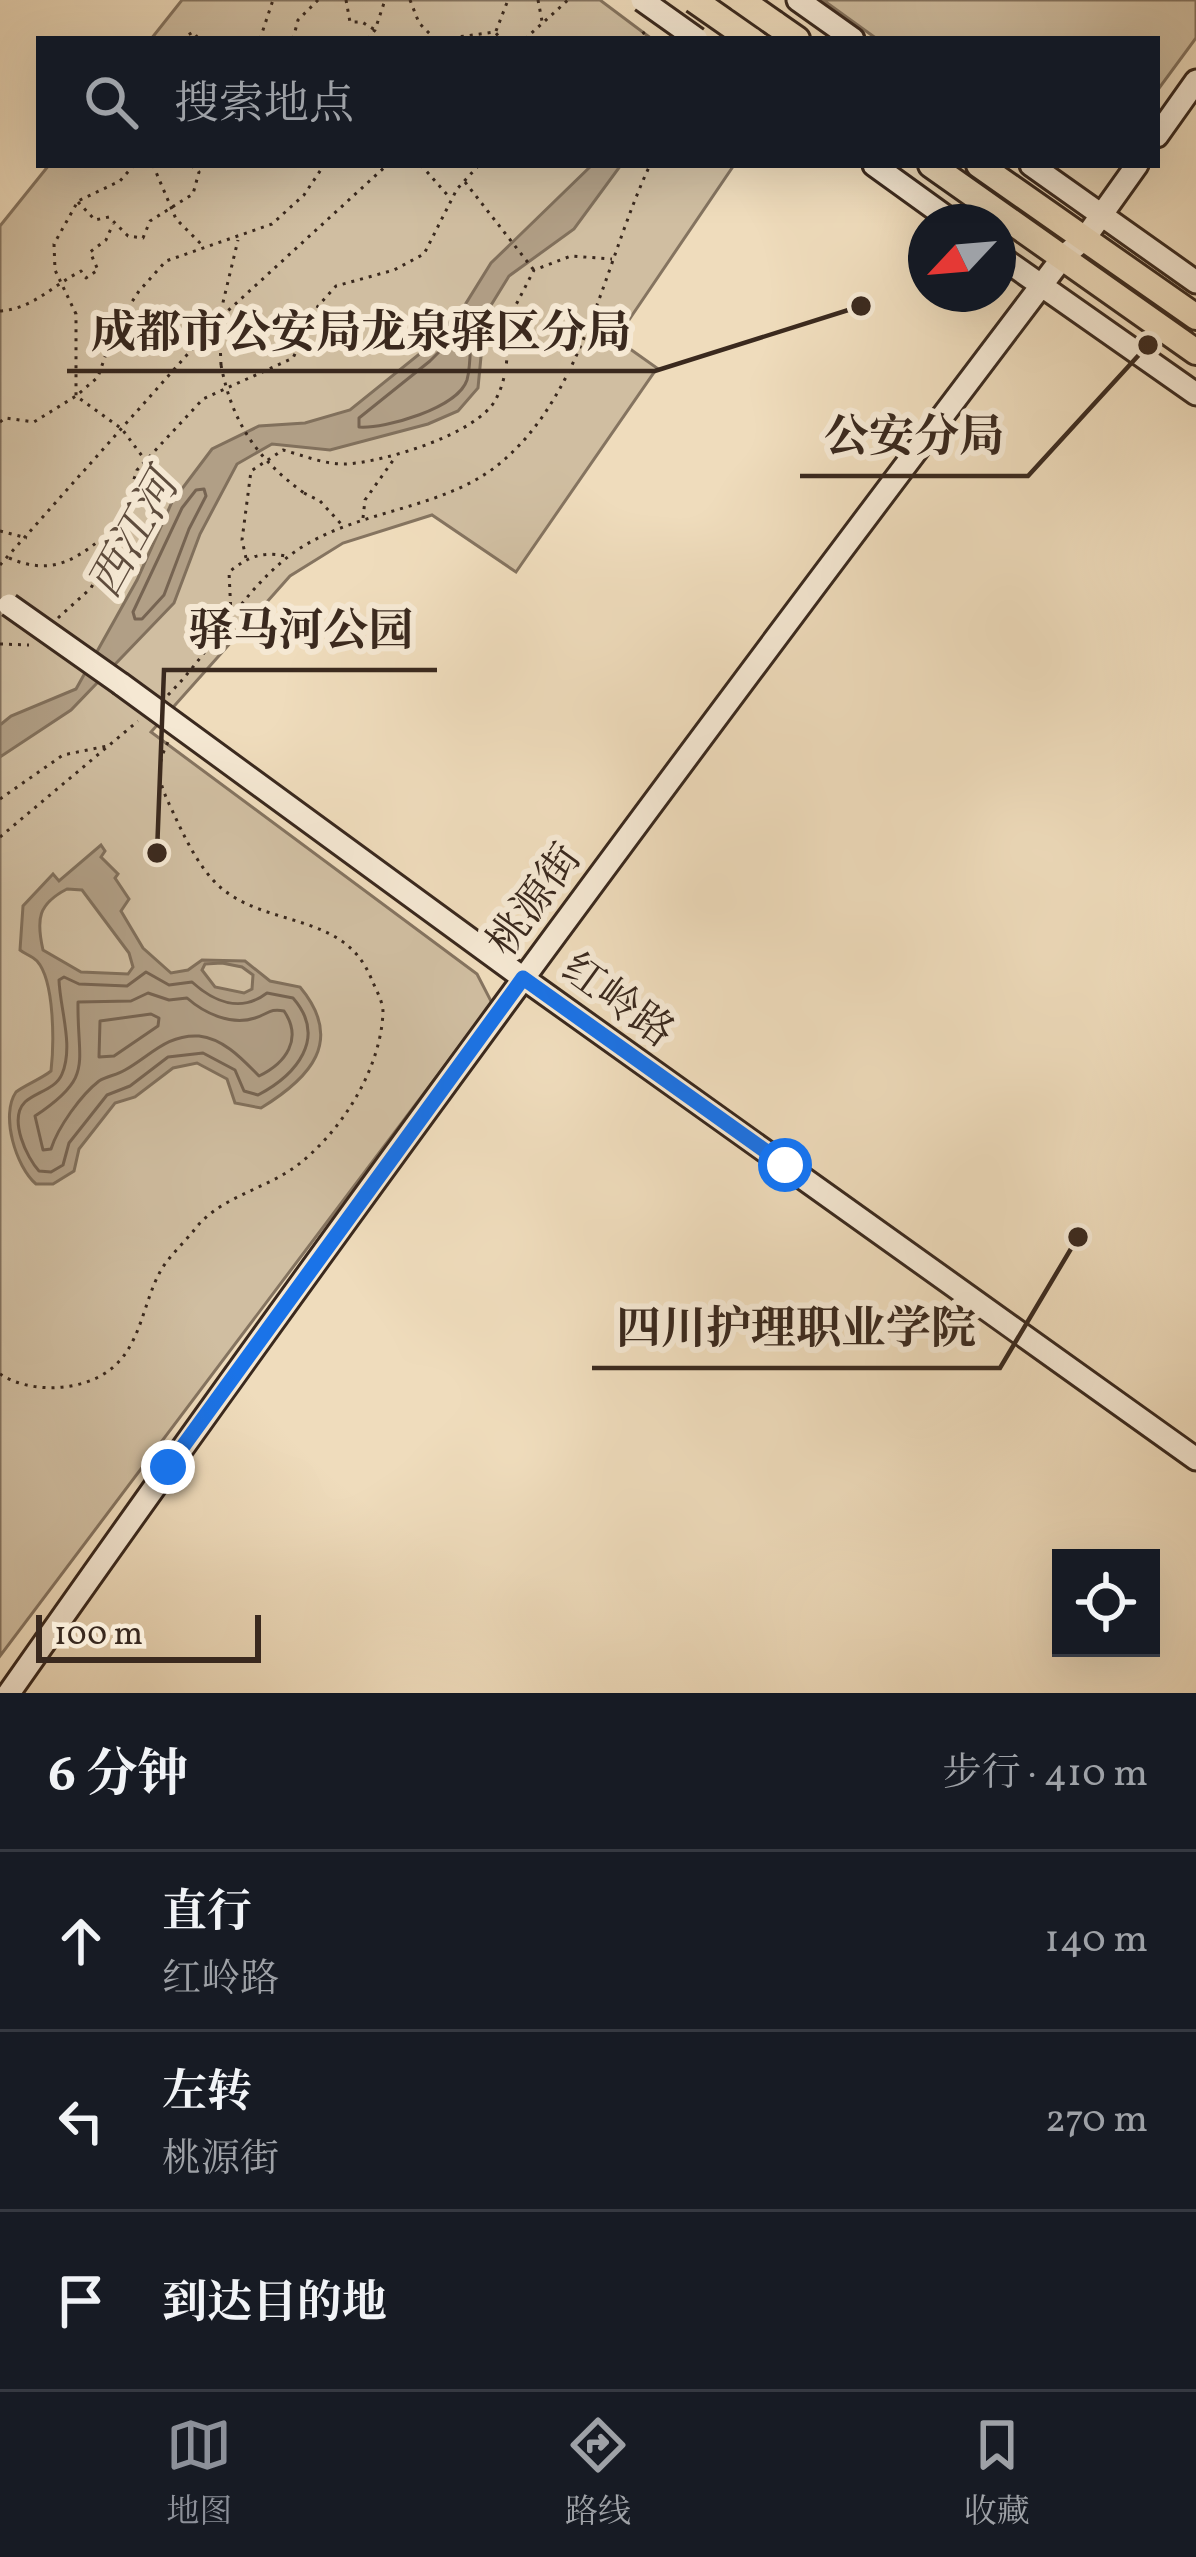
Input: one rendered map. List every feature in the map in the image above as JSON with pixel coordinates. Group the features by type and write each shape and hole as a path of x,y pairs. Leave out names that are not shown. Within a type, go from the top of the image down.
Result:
{"main road":[{"path":"694,0 746,36"},
{"path":"741,0 793,36"},
{"path":"935,168 1196,352"},
{"path":"983,168 1196,317"}],"street":[{"path":"642,0 693,36"},
{"path":"798,0 850,36"},
{"path":"1160,132 1196,81"},
{"path":"878,168 928,204"},
{"path":"1035,168 1196,282"},
{"name":"桃源街","path":"9,1693 523,978 1135,168"},
{"path":"1016,268 1196,394"},
{"name":"红岭路","path":"4,602 1196,1459"},
{"path":"0,1687 9,1693"}],"path":[{"path":"261,36 273,0"},
{"path":"294,36 298,20 318,0"},
{"path":"346,0 350,22 362,22 375,30"},
{"path":"370,36 385,0"},
{"path":"410,0 419,22 432,36"},
{"path":"495,32 508,0"},
{"path":"538,0 542,23"},
{"path":"528,36 568,0"},
{"path":"465,36 495,32"},
{"path":"495,32 498,36"},
{"path":"76,396 76,314 60,282 54,244 78,201 120,181 131,168"},
{"path":"155,168 176,219 203,247"},
{"path":"78,201 95,220 109,217 128,236 143,238 149,221 193,194 199,172 194,168"},
{"path":"0,422 5,418 34,422 76,396 98,377 115,328 166,261 272,224 304,195 322,168"},
{"path":"0,565 219,319 384,168"},
{"path":"424,168 451,200"},
{"path":"60,617 91,588 110,552 137,470 203,399 293,358 318,306 336,286 394,270 424,254 451,200 476,168"},
{"path":"0,837 172,691 231,615 288,556 343,526 460,488 506,459 562,389 649,168"},
{"path":"464,181 535,270"},
{"path":"0,310 25,309 60,282 81,271 86,278 98,270 90,252 106,240 113,222"},
{"path":"239,238 219,319 220,365 228,404 251,442 283,478 320,501 343,526"},
{"path":"246,558 242,540 250,471 283,450 343,464 396,455 454,434 495,402 510,348 504,328 535,270 572,256 614,259"},
{"path":"76,396 122,429 146,461"},
{"path":"362,520 365,500 396,455"},
{"path":"9,558 66,565 119,526"},
{"path":"0,531 27,538"},
{"path":"231,615 229,572 246,558 267,552 288,556"},
{"path":"0,644 28,645"},
{"path":"0,1374 14,1384 72,1388 112,1368 143,1323 160,1272 201,1221 295,1167 340,1120 374,1062 383,1008 362,955 316,926 273,915 221,888 188,844 156,773 177,725"},
{"path":"0,799 63,755 109,746"}],"shaded area":[{"path":"182,0 600,0 648,36 153,36"},
{"path":"823,0 1196,0 1196,38 1160,87 1160,36 873,36"},
{"path":"47,168 732,168 616,339 657,368 516,572 432,515 343,543 290,576 151,732 477,974 492,1003 0,1656 0,226"}],"water":[{"path":"589,168 619,168 574,229 509,276 485,315 478,388 458,411 428,424 330,450 272,444 237,464 200,534 174,603 71,710 0,757 0,725 76,689 137,580 172,502 212,449 259,426 305,423 350,410 422,352 463,308 491,263"},
{"path":"101,845 105,851 101,857 118,874 115,878 129,899 121,911 143,948 171,973 188,970 202,960 245,961 270,981 300,987 320,1024 316,1056 307,1071 261,1108 235,1103 227,1079 197,1063 173,1068 135,1097 115,1103 79,1149 74,1171 53,1184 36,1184 17,1153 10,1127 11,1102 16,1092 51,1071 52,1014 43,970 20,950 23,906 53,874 59,881","holes":["67,889 82,890 129,953 133,967 128,974 81,972 43,950 42,914 50,900","222,963 253,975 252,989 244,993 215,987 202,970 205,964"]}],"place":[{"name":"成都市公安局龙泉驿区分局","path":"861,306"},
{"name":"公安分局","path":"1148,345"},
{"name":"驿马河公园","path":"157,853"},
{"name":"四川护理职业学院","path":"1078,1237"}],"route":[{"path":"168,1467 523,978 785,1165"}],"water label":[{"name":"西江河","path":"132,534"}]}
